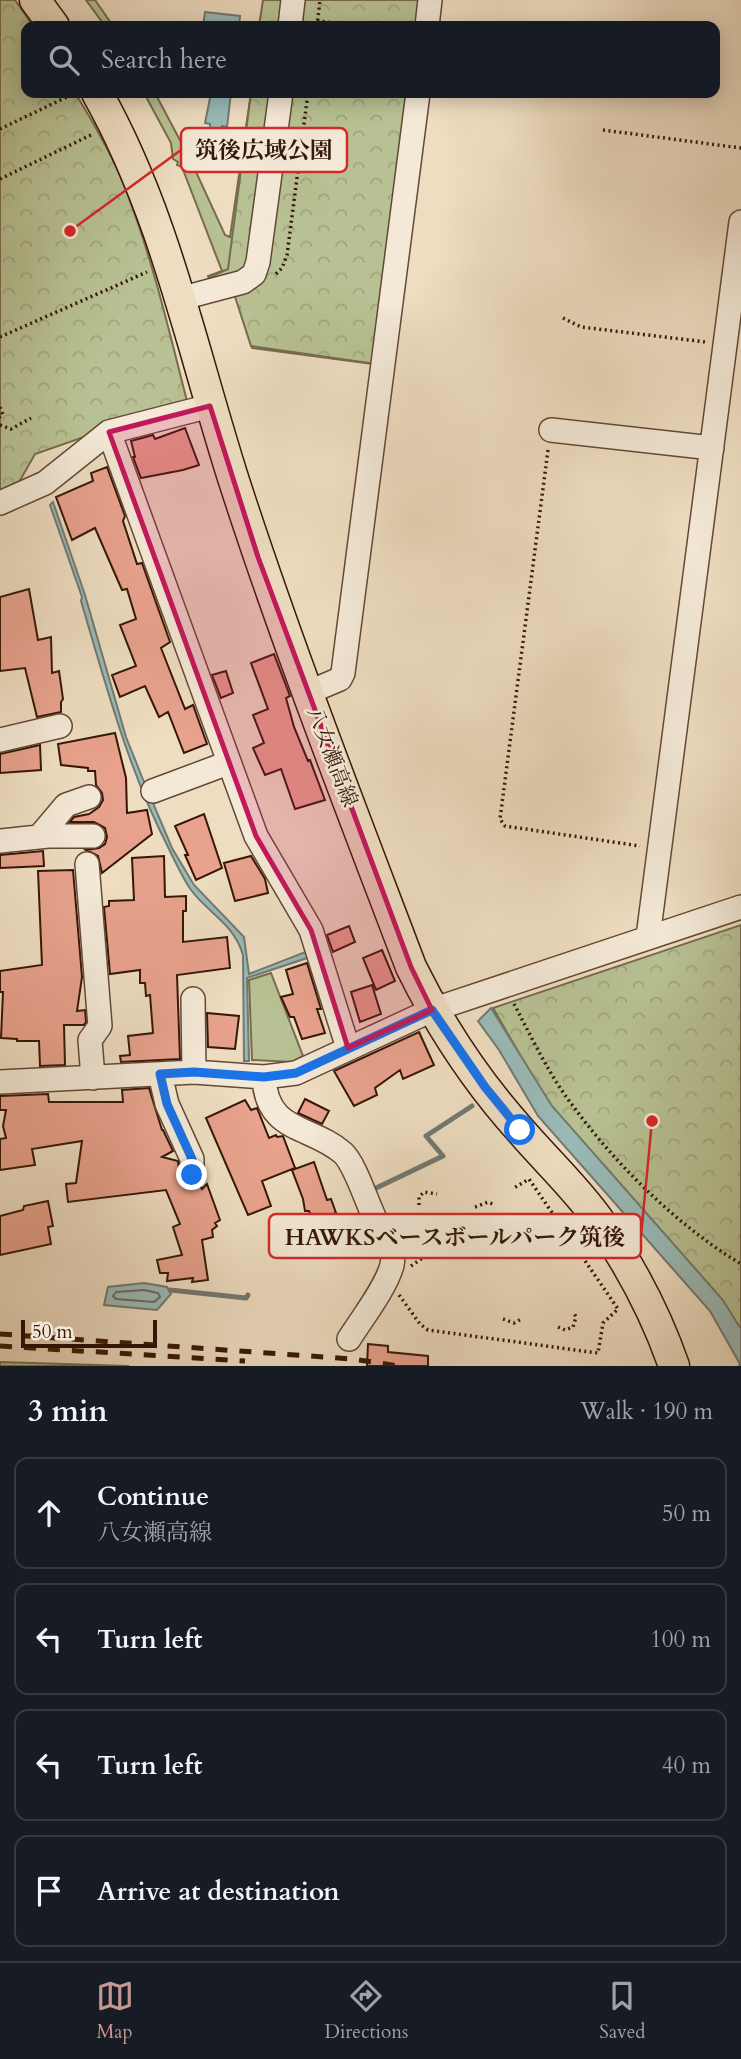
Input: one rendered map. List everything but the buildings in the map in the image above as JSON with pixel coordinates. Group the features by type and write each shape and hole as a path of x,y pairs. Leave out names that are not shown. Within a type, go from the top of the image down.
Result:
{"main road":[{"path":"35,0 50,21"},
{"name":"八女瀬高線","path":"86,98 114,123 137,172 161,235 210,406 258,557 411,967 432,1010 485,1087 596,1217 627,1263 650,1307 674,1366"}],"street":[{"path":"290,21 293,0"},
{"path":"428,21 430,0"},
{"path":"179,299 243,282 254,274 258,262 280,98"},
{"path":"307,693 340,679 343,673 417,98"},
{"path":"648,937 741,222"},
{"path":"0,503 44,483 109,432 210,406"},
{"path":"551,430 712,449"},
{"path":"109,432 256,836 311,930 348,1048"},
{"path":"0,740 60,726"},
{"path":"153,791 228,763"},
{"path":"39,837 66,805 89,797"},
{"path":"0,841 93,836"},
{"path":"87,864 100,1026 90,1040 93,1078"},
{"path":"0,1082 194,1072 264,1077 296,1073 432,1010 741,907"},
{"path":"193,999 194,1072"},
{"path":"160,1074 167,1104 192,1159 192,1175"},
{"path":"264,1077 264,1093 274,1112 286,1123 335,1146 347,1156 368,1205 391,1248 393,1262 389,1276 349,1339"}],"path":[{"path":"317,21 320,0"},
{"path":"0,129 76,98"},
{"path":"0,179 114,123"},
{"path":"603,130 741,148"},
{"path":"0,337 155,268"},
{"path":"564,318 581,327 725,344"},
{"path":"0,407 3,415 0,417"},
{"path":"0,425 11,429 31,418"},
{"path":"551,430 500,819 505,826 660,849"},
{"path":"512,1000 565,1094 589,1126 642,1185 670,1211 722,1253 741,1264"},
{"path":"397,1291 420,1324 428,1330 598,1353 603,1323 618,1309 529,1179 514,1188"},
{"path":"419,1205 419,1197 424,1192 438,1194"},
{"path":"475,1207 488,1202 495,1205"},
{"path":"407,1270 424,1257"},
{"path":"558,1327 565,1330 573,1327 576,1323 574,1313"},
{"path":"503,1320 514,1323 523,1318"}],"highlighted area":[{"path":"210,406 258,557 411,967 432,1010 348,1048 311,930 256,836 109,432"}],"green space":[{"path":"0,0 15,0 30,21 21,21 21,98 78,98 97,129 127,193 153,270 187,401 35,454 18,484 0,491"},
{"path":"86,0 95,0 110,21 101,21"},
{"path":"263,0 424,0 421,21 260,21"},
{"path":"147,98 158,98 191,161 225,235 230,237 251,98 237,272 210,281 208,276 222,271 182,167 173,159 171,143"},
{"path":"250,98 411,98 376,364 251,346 228,275 212,280 210,277 228,269"},
{"path":"253,345 368,353 373,364 252,348"},
{"path":"741,925 741,1336 547,1102 493,1008"},
{"path":"271,973 303,1056 292,1062 252,1060 249,980"},
{"path":"0,1362 129,1366 0,1366"}],"water":[{"path":"205,12 240,16 240,21 204,21"},
{"path":"210,98 230,98 227,127 222,126 221,130 210,129 210,124 205,123"},
{"path":"53,502 85,595 126,737 172,848 194,885 244,937 249,974 308,951 310,957 247,978 249,1061 244,1061 243,955 234,935 188,885 141,787 119,726 82,597 50,505"},
{"path":"491,1008 552,1106 722,1299 741,1329 741,1366 710,1311 538,1116 499,1050 478,1021"},
{"path":"144,1283 167,1287 171,1294 157,1310 104,1305 108,1287"}],"waterway":[{"path":"370,1191 443,1156 426,1136 472,1106"},
{"path":"170,1290 246,1298 248,1295"}],"railway":[{"path":"0,1334 352,1359 399,1366"},
{"path":"0,1346 245,1361"}],"place":[{"name":"筑後広域公園","path":"70,231"},
{"name":"HAWKSベースボールパーク筑後","path":"652,1121"}],"route":[{"path":"192,1175 192,1159 167,1104 160,1074 194,1072 264,1077 296,1073 432,1010 485,1087 520,1130"}]}
